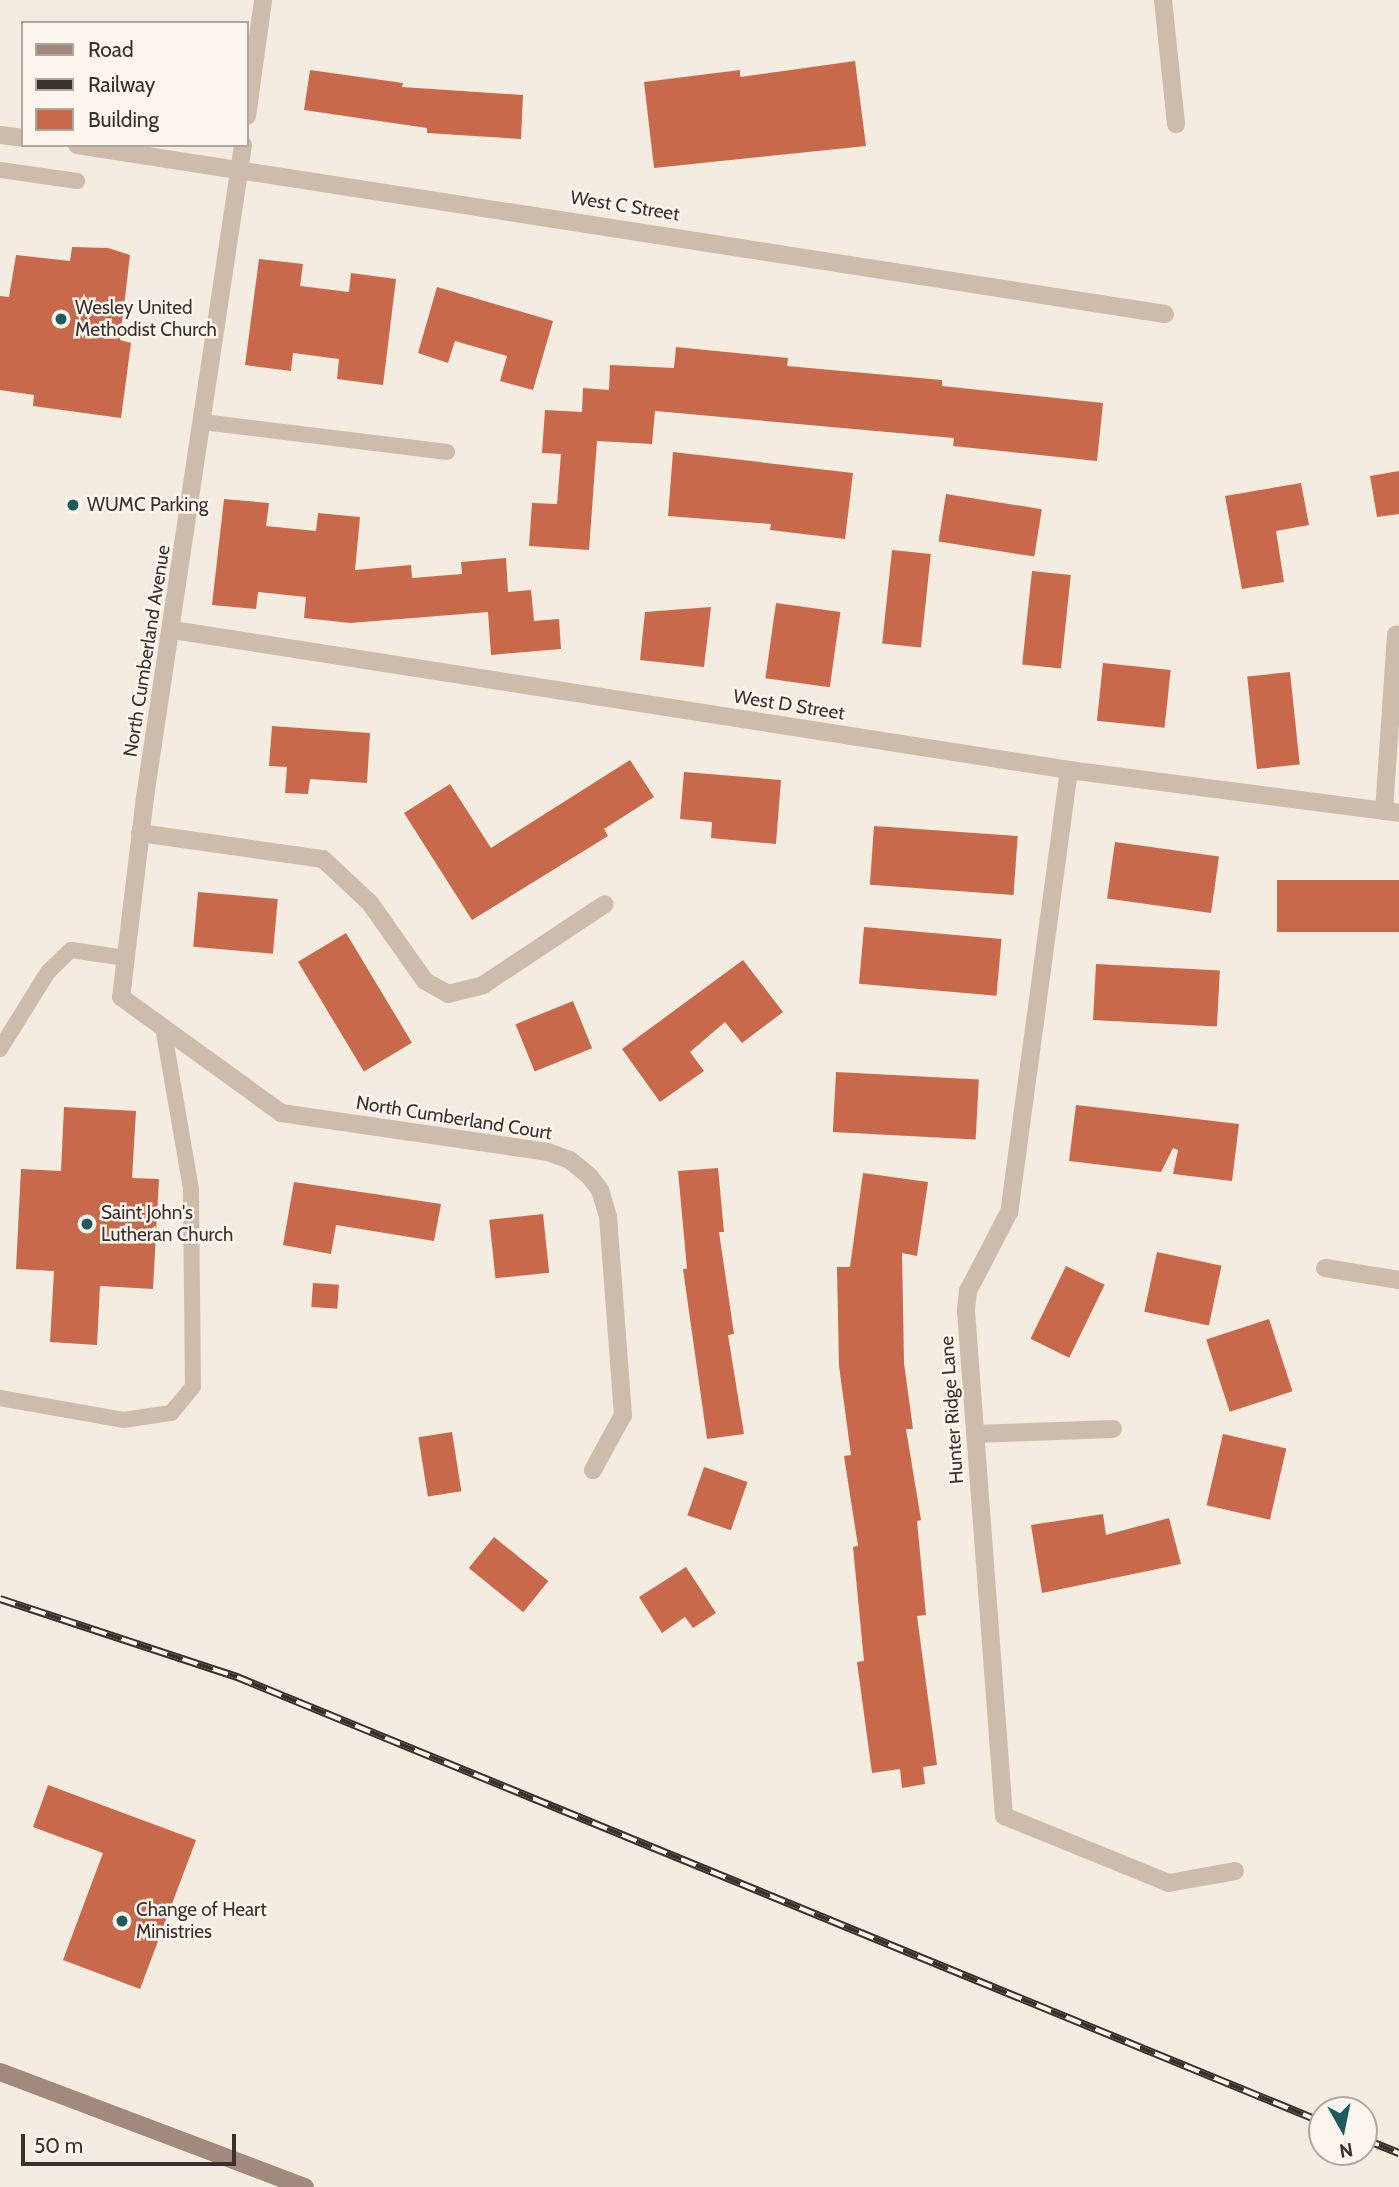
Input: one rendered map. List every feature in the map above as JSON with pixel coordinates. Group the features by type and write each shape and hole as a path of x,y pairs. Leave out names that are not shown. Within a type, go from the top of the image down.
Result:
{"main road":[{"path":"0,2072 305,2187"}],"street":[{"path":"248,109 264,0"},
{"path":"1163,0 1176,124"},
{"path":"0,135 21,138"},
{"name":"West C Street","path":"92,147 240,167 1165,314"},
{"name":"North Cumberland Avenue","path":"121,997 140,833 173,630 243,147"},
{"name":"West D Street","path":"173,630 1069,770 1391,812"},
{"path":"1391,812 1396,634"},
{"name":"Hunter Ridge Lane","path":"1069,770 1009,1212 968,1291 975,1434 1004,1816 1169,1883 1235,1871"},
{"path":"140,833 323,859 370,903 425,981 448,994 483,985 605,904"},
{"name":"North Cumberland Court","path":"121,997 281,1113 548,1152 570,1160 590,1177 600,1190 608,1216 623,1415 593,1470"},
{"path":"1325,1268 1399,1280"},
{"path":"975,1434 1113,1429"}],"lane":[{"path":"0,170 77,181"},
{"path":"203,422 447,452"},
{"path":"0,1049 48,972 71,950 125,958"},
{"path":"0,1398 123,1420 171,1413 193,1387 191,1189 163,1027"}],"building":[{"path":"855,61 866,146 654,168 644,82 740,70 740,77"},
{"path":"310,70 403,83 402,87 523,95 521,139 427,133 427,128 304,110"},
{"name":"Wesley United Methodist Church","path":"72,247 108,248 130,255 120,340 131,343 121,418 33,406 34,395 0,390 0,296 9,297 16,255 70,261"},
{"path":"259,259 303,264 300,286 349,292 351,273 396,279 383,385 337,379 339,359 293,353 291,371 245,365"},
{"path":"437,287 553,321 533,390 500,381 507,356 455,341 448,363 418,353"},
{"path":"676,347 788,358 787,366 942,380 942,386 1103,403 1097,461 953,446 954,438 655,411 652,444 597,441 589,550 529,546 532,503 557,504 561,454 542,453 545,410 582,412 583,388 609,390 610,365 674,368"},
{"path":"673,452 853,473 845,539 770,530 771,524 668,516"},
{"path":"1399,471 1399,514 1377,517 1370,476"},
{"path":"1301,483 1309,525 1276,531 1284,582 1242,589 1225,496"},
{"path":"946,494 1042,509 1034,557 938,541"},
{"path":"224,499 269,503 266,526 316,531 318,513 360,517 355,570 411,565 412,578 462,574 461,562 506,558 508,592 531,590 534,621 559,619 561,649 491,655 488,612 350,623 304,618 306,597 258,592 256,609 212,605"},
{"path":"892,550 931,554 921,648 882,643"},
{"path":"1032,571 1071,575 1061,669 1022,664"},
{"path":"776,603 840,612 830,687 765,678"},
{"path":"711,607 704,667 640,660 645,612"},
{"path":"1103,663 1171,670 1165,728 1097,721"},
{"path":"1290,672 1300,764 1257,769 1247,676"},
{"path":"272,726 370,733 367,783 310,779 308,794 285,793 287,767 269,766"},
{"path":"630,760 654,797 604,829 608,836 472,920 404,813 450,784 491,848"},
{"path":"684,772 781,780 776,844 711,838 712,822 680,819"},
{"path":"874,826 1018,836 1014,895 870,885"},
{"path":"1115,842 1219,857 1211,913 1107,898"},
{"path":"1277,880 1399,880 1399,932 1277,932"},
{"path":"198,892 278,899 273,954 193,947"},
{"path":"864,927 1001,939 997,996 859,984"},
{"path":"346,933 412,1043 364,1072 298,962"},
{"path":"743,960 783,1012 742,1043 725,1022 690,1052 704,1071 660,1102 622,1049"},
{"path":"1096,964 1220,970 1217,1026 1093,1020"},
{"path":"573,1001 592,1048 535,1072 516,1024"},
{"path":"836,1072 979,1079 976,1139 833,1132"},
{"path":"1076,1105 1239,1124 1232,1181 1173,1174 1178,1150 1173,1148 1161,1172 1069,1161"},
{"name":"Saint John's Lutheran Church","path":"64,1107 136,1111 132,1178 159,1179 153,1289 100,1286 97,1345 50,1342 54,1271 16,1269 21,1169 61,1171"},
{"path":"718,1168 724,1232 719,1232 734,1334 728,1335 744,1434 707,1439 683,1269 687,1269 678,1171"},
{"path":"863,1173 928,1182 917,1256 902,1253 904,1363 913,1429 906,1429 921,1520 917,1521 926,1615 917,1616 937,1765 923,1767 925,1784 902,1788 900,1769 872,1773 857,1662 864,1661 853,1547 858,1546 844,1456 851,1455 839,1366 837,1267 850,1267"},
{"path":"294,1182 441,1204 434,1241 336,1225 331,1254 283,1245"},
{"path":"543,1214 549,1273 495,1278 489,1220"},
{"path":"1157,1252 1222,1266 1209,1325 1144,1312"},
{"path":"1066,1266 1105,1285 1069,1358 1030,1339"},
{"path":"313,1283 339,1285 337,1309 311,1307"},
{"path":"1269,1319 1292,1391 1230,1412 1206,1339"},
{"path":"452,1432 461,1491 428,1497 418,1437"},
{"path":"1223,1434 1286,1449 1270,1520 1207,1505"},
{"path":"704,1467 747,1482 731,1530 687,1515"},
{"path":"1103,1514 1106,1535 1169,1518 1181,1564 1042,1593 1031,1525"},
{"path":"494,1537 548,1581 523,1612 469,1568"},
{"path":"686,1567 716,1613 693,1628 685,1617 662,1633 639,1597"},
{"path":"48,1785 196,1840 140,1989 63,1960 103,1853 33,1827"}],"railway":[{"path":"0,1599 237,1677 1308,2116"},
{"path":"1378,2145 1399,2153"}],"place":[{"name":"Wesley United Methodist Church","path":"61,319"},
{"name":"WUMC Parking","path":"73,505"},
{"name":"Saint John's Lutheran Church","path":"87,1224"},
{"name":"Change of Heart Ministries","path":"122,1921"}]}
